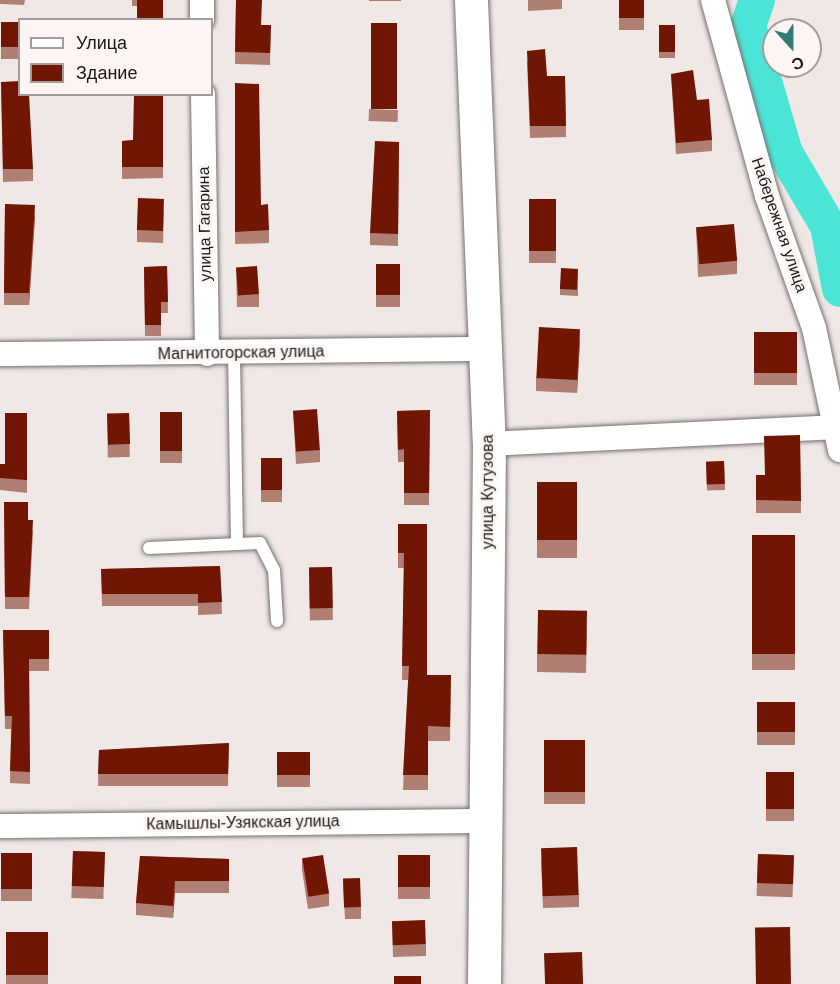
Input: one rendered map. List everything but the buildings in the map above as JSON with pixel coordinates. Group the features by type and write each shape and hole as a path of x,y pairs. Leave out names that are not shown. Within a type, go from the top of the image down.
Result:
{"main road":[{"name":"улица Кутузова","path":"471,0 481,349 489,444 484,984"}],"street":[{"path":"202,0 202,18"},
{"name":"Набережная улица","path":"712,0 767,195 814,328 832,427 840,450"},
{"name":"улица Гагарина","path":"203,96 207,354"},
{"name":"Магнитогорская улица","path":"0,354 234,354 481,349"},
{"path":"489,444 832,427"},
{"name":"Камышлы-Узякская улица","path":"0,826 487,821"}],"lane":[{"path":"234,354 237,544"},
{"path":"150,548 260,543 274,570 277,621"}],"waterway":[{"path":"757,0 748,26 785,153 828,226 840,289"}]}
